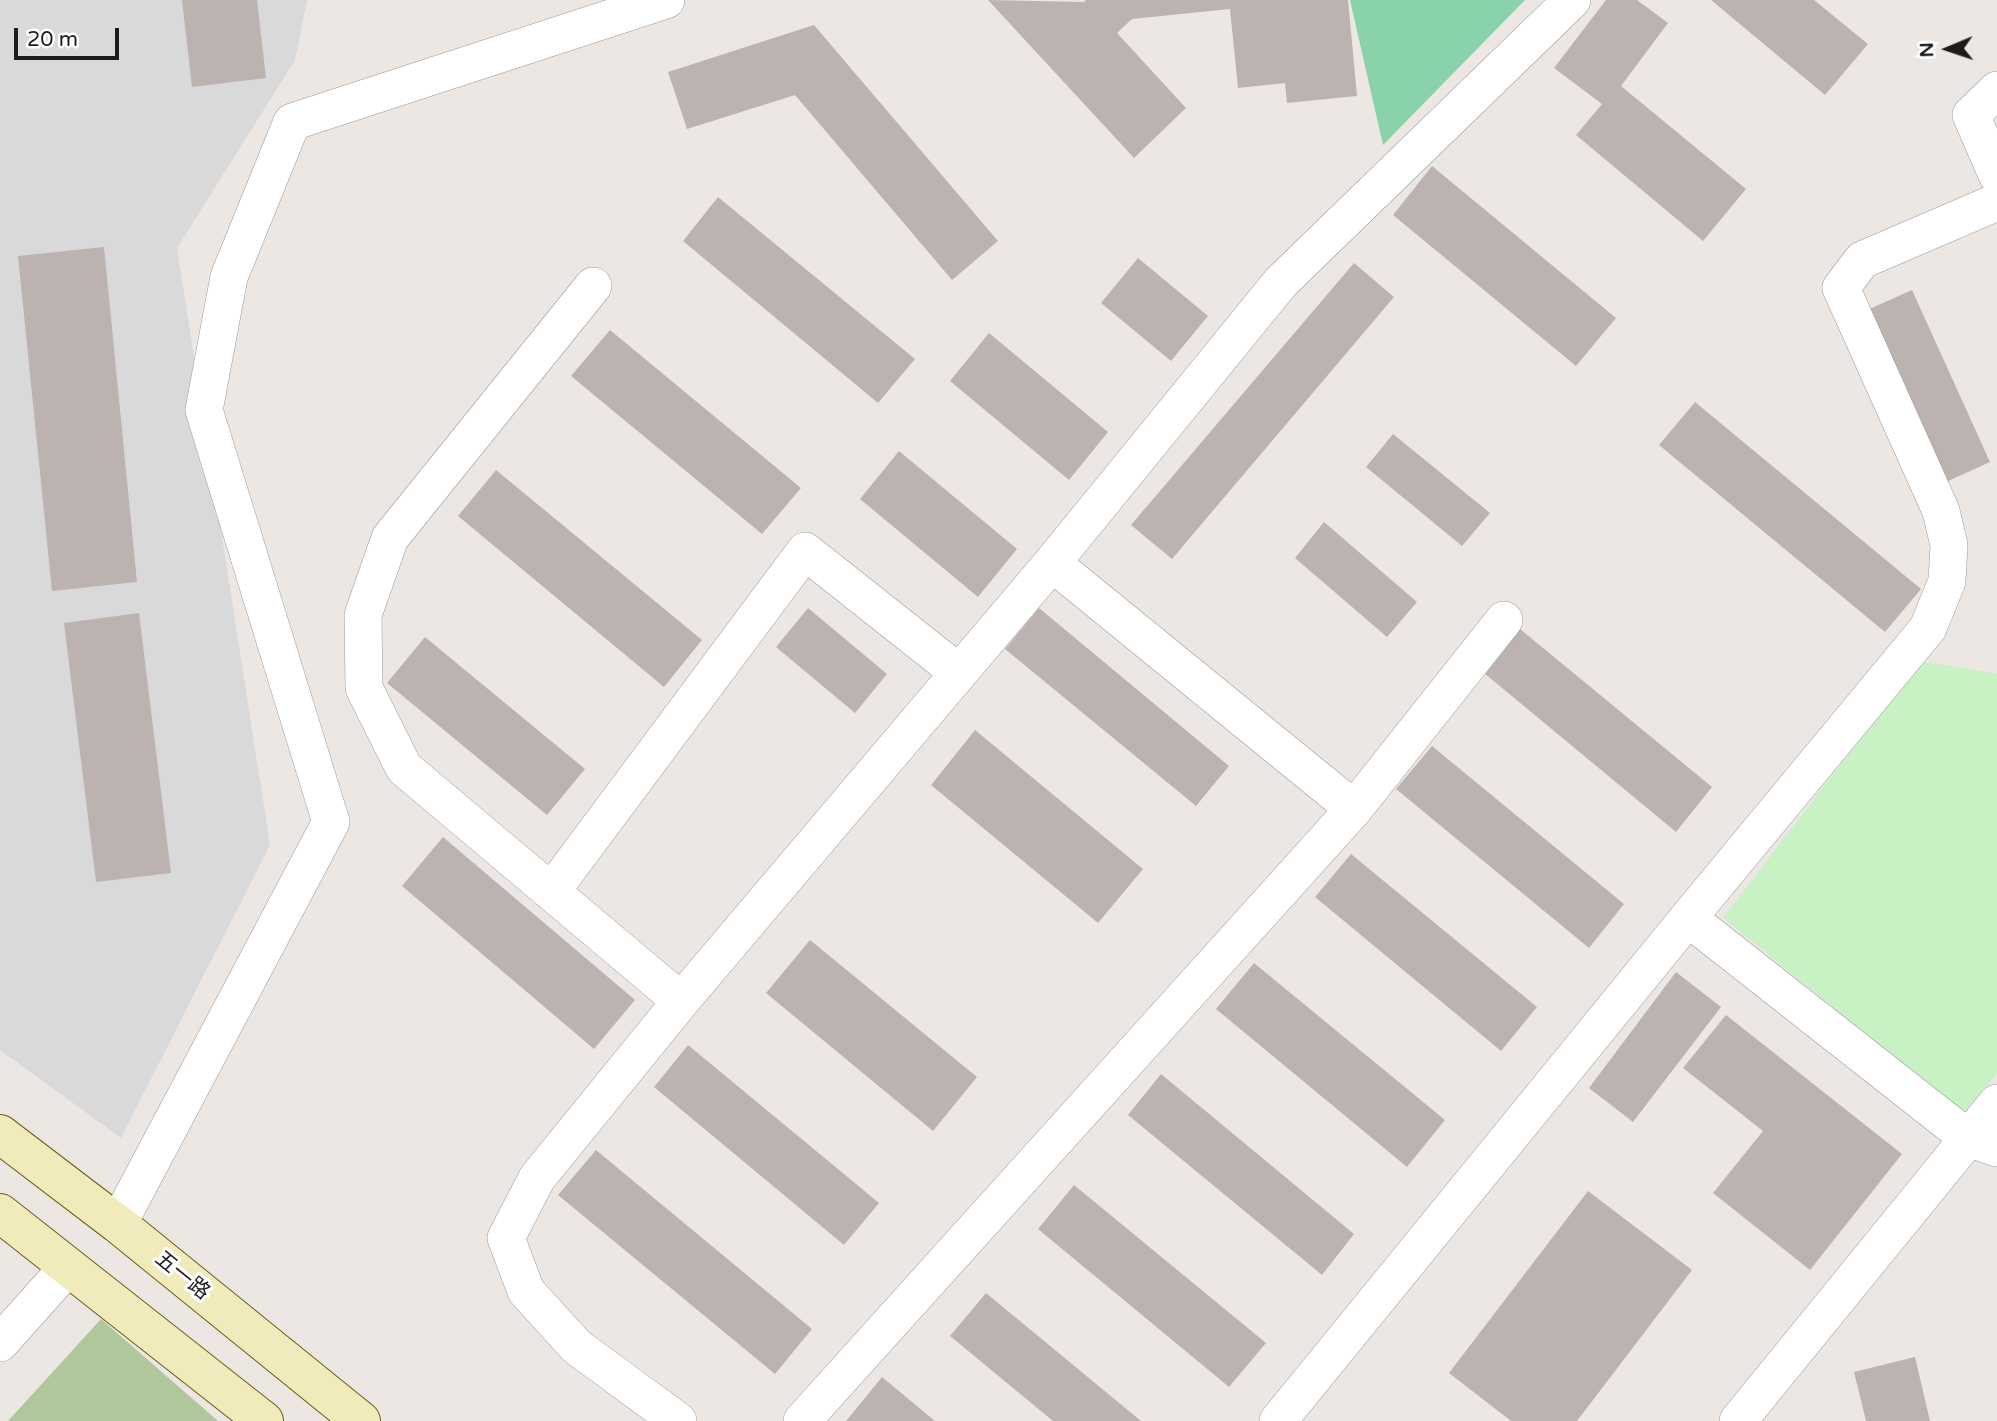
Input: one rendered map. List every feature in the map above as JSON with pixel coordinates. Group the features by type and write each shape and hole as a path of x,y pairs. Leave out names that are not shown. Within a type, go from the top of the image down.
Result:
{"main road":[{"name":"五一路","path":"0,1134 118,1224 361,1421"},
{"path":"0,1213 264,1421"}],"street":[{"path":"118,1224 331,822 204,410 229,277 292,122 666,0"},
{"path":"678,1421 577,1347 526,1291 506,1238 537,1178 681,1001 1052,563 1281,282 1572,0"},
{"path":"1997,90 1971,115 1997,175"},
{"path":"1278,1421 1928,628 1947,581 1949,545 1941,511 1841,288 1862,260 1997,202"},
{"path":"593,286 390,538 363,615 364,688 404,768 681,1001"},
{"path":"551,892 804,551 959,673"},
{"path":"1052,563 1354,809"},
{"path":"802,1421 1354,809 1504,620"},
{"path":"1688,918 1983,1143"},
{"path":"1738,1421 1983,1143 1997,1103"},
{"path":"0,1343 68,1267"}],"shaded area":[{"path":"0,0 307,0 295,60 177,248 270,845 121,1138 0,1050"}],"green space":[{"path":"1350,0 1525,0 1383,145"},
{"path":"1920,661 1997,674 1997,1073 1964,1113 1723,918"},
{"path":"101,1319 218,1421 8,1421"}],"building":[{"path":"182,0 257,0 266,78 192,87"},
{"path":"988,0 1348,0 1357,96 1287,103 1285,83 1238,88 1230,9 1132,19 1117,33 1186,108 1134,158"},
{"path":"1606,0 1637,0 1668,23 1621,86 1746,189 1703,241 1576,135 1602,104 1554,68"},
{"path":"1711,0 1814,0 1868,44 1825,95"},
{"path":"814,25 998,241 952,280 795,95 687,129 668,72"},
{"path":"1432,166 1616,318 1576,366 1393,215"},
{"path":"718,197 915,359 878,403 683,241"},
{"path":"104,247 137,582 52,591 18,256"},
{"path":"1138,258 1208,316 1171,361 1101,303"},
{"path":"1354,263 1394,297 1172,559 1131,525"},
{"path":"1912,290 1990,462 1935,487 1856,315"},
{"path":"610,330 801,488 762,534 571,376"},
{"path":"989,333 1108,432 1069,480 950,381"},
{"path":"1695,402 1921,589 1885,632 1659,445"},
{"path":"1393,434 1490,513 1462,546 1366,467"},
{"path":"899,451 1017,549 978,597 860,499"},
{"path":"496,470 702,640 664,687 458,516"},
{"path":"1324,522 1417,602 1387,637 1295,558"},
{"path":"808,608 887,674 855,713 776,647"},
{"path":"1039,608 1229,766 1196,806 1005,649"},
{"path":"139,613 171,873 96,882 64,623"},
{"path":"1520,629 1712,787 1676,832 1484,673"},
{"path":"425,637 585,769 547,815 387,683"},
{"path":"975,730 1143,869 1098,923 931,785"},
{"path":"1432,746 1624,904 1589,948 1396,789"},
{"path":"443,837 635,1000 594,1049 402,886"},
{"path":"1351,854 1537,1007 1501,1051 1315,897"},
{"path":"810,940 977,1077 933,1131 766,993"},
{"path":"1254,963 1445,1120 1407,1167 1216,1009"},
{"path":"1676,972 1721,1007 1633,1122 1589,1088"},
{"path":"1726,1015 1902,1154 1810,1270 1713,1193 1763,1131 1683,1068"},
{"path":"688,1045 879,1203 844,1245 654,1087"},
{"path":"1161,1074 1354,1234 1322,1275 1128,1115"},
{"path":"596,1150 812,1329 775,1374 558,1195"},
{"path":"1074,1185 1266,1343 1229,1387 1038,1229"},
{"path":"1588,1191 1692,1270 1577,1421 1511,1421 1449,1373"},
{"path":"986,1293 1141,1421 1053,1421 950,1336"},
{"path":"1915,1357 1930,1421 1866,1421 1854,1372"},
{"path":"882,1377 935,1421 846,1421"}]}
